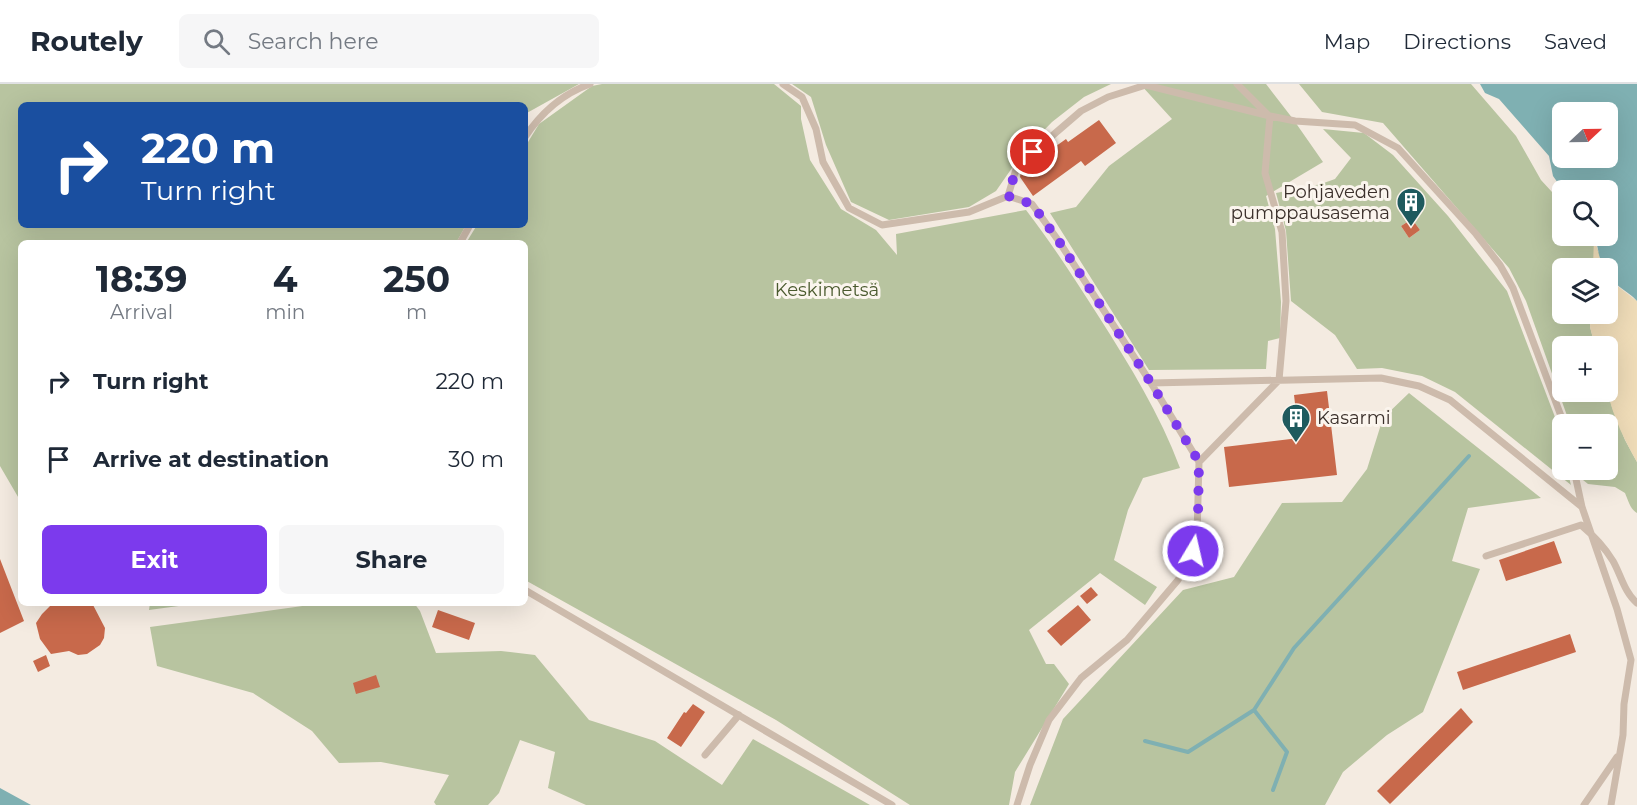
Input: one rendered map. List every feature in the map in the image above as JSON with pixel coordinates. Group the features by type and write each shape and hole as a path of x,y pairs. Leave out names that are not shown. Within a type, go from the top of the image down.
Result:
{"lane":[{"path":"528,133 558,100 590,84"},
{"path":"783,84 802,97 816,129 823,162 849,208 882,225 969,212 1008,196 1032,204 1151,383 1199,462 1197,536 1193,551 1178,580 1127,640 1081,678 1049,720 1030,765 1017,805"},
{"path":"1237,84 1270,116"},
{"path":"1008,196 1017,166 1081,111 1108,97 1146,85 1295,121 1355,125 1398,148 1476,234 1500,265 1513,288 1560,414"},
{"path":"1199,462 1279,380 1286,301 1282,232 1265,173 1270,116"},
{"path":"1151,383 1381,378 1419,386 1450,400 1582,507"},
{"path":"1576,480 1582,507 1617,609 1631,660 1624,704 1623,735 1611,805"},
{"path":"1486,556 1581,525 1613,561 1623,584 1637,603"},
{"path":"528,592 892,805"},
{"path":"705,755 739,715"},
{"path":"1584,805 1619,754"}],"green space":[{"path":"0,84 579,84 528,112 528,102 18,102 18,228 464,228 458,240 18,240 18,497 0,466"},
{"name":"Keskimetsä","path":"602,84 774,84 801,106 801,119 810,160 841,209 876,230 897,255 896,234 1026,210 1082,290 1144,391 1180,468 1143,478 1128,510 1114,560 1157,587 1145,605 1100,573 1029,630 1046,664 1054,664 1069,684 1015,772 1009,805 910,805 776,720 528,582 528,240 468,240 475,228 528,228 528,142 539,124 592,86"},
{"path":"792,84 1111,84 1084,97 1052,122 1023,152 996,191 969,207 889,220 851,202 826,145 811,97"},
{"path":"1140,84 1266,84 1323,162 1266,196 1275,229 1281,302 1280,338 1268,341 1266,369 1149,370 1050,213 1076,207 1109,166 1172,119"},
{"path":"1299,84 1471,84 1516,136 1541,180 1552,192 1552,246 1596,246 1600,255 1599,258 1552,258 1552,324 1590,324 1592,336 1552,336 1552,374 1526,301 1509,268 1383,123 1322,112"},
{"path":"1323,129 1364,133 1393,155 1448,216 1507,291 1554,414 1552,414 1552,470 1455,392 1422,376 1382,368 1357,369 1335,335 1291,301 1286,231 1276,193 1335,179 1351,158","holes":["1412,219 1420,230 1409,238 1401,226"]},
{"path":"1409,393 1541,498 1468,508 1452,561 1480,569 1423,712 1387,735 1343,772 1325,805 1030,805 1063,719 1183,590 1234,577 1282,503 1342,502 1367,469 1383,418"},
{"path":"1562,402 1611,402 1615,414 1566,414"},
{"path":"1618,422 1637,462 1637,513 1631,507 1625,493 1615,487 1588,484 1583,480 1618,480"},
{"path":"150,606 179,606 149,610"},
{"path":"302,606 416,606 436,653 501,651 535,655 589,720 655,741 722,785 753,739 870,805 586,805 548,788 555,752 520,740 499,793 488,805 436,805 434,802 449,775 381,762 339,763 312,731 253,693 157,666 150,627"}],"sand":[{"path":"1594,246 1597,246 1600,258 1593,258"},
{"path":"1618,287 1637,301 1637,462 1620,429 1618,414 1614,414 1610,402 1618,402 1618,336 1592,336 1590,324 1618,324"}],"water":[{"path":"1480,84 1637,84 1637,301 1618,285 1618,258 1600,258 1597,246 1618,246 1618,180 1556,180 1553,176 1549,156 1499,99 1485,93"},
{"path":"0,788 31,805 0,805"}],"building":[{"path":"1099,120 1116,143 1085,166 1081,161 1033,196 1020,177 1021,171 1066,139 1068,142"},
{"name":"Pohjaveden pumppausasema","path":"1412,219 1420,230 1409,238 1401,226"},
{"name":"Kasarmi","path":"1327,391 1337,475 1229,487 1224,447 1299,438 1294,395"},
{"path":"1554,541 1562,563 1506,581 1499,560"},
{"path":"0,559 24,621 0,633"},
{"path":"1091,587 1098,595 1087,604 1080,596"},
{"path":"1078,605 1091,620 1061,646 1047,631"},
{"path":"50,606 94,606 105,628 104,638 100,645 87,654 78,655 69,651 51,654 40,639 36,623"},
{"path":"438,610 475,623 469,640 432,627"},
{"path":"1570,634 1576,652 1463,690 1457,672"},
{"path":"46,655 50,666 38,672 33,661"},
{"path":"376,675 380,687 356,694 353,683"},
{"path":"693,704 705,712 681,747 667,738 684,712 686,713"},
{"path":"1461,708 1473,722 1390,804 1377,791"}],"waterway":[{"path":"1145,741 1188,752 1254,710 1294,648 1469,456"},
{"path":"1254,710 1287,752 1273,790"}],"place":[{"name":"Pohjaveden pumppausasema","path":"1411,228"},
{"name":"Kasarmi","path":"1296,444"}],"route":[{"path":"1033,152 1017,166 1008,196 1032,204 1058,240 1151,383 1199,462 1197,536 1193,551"}]}
